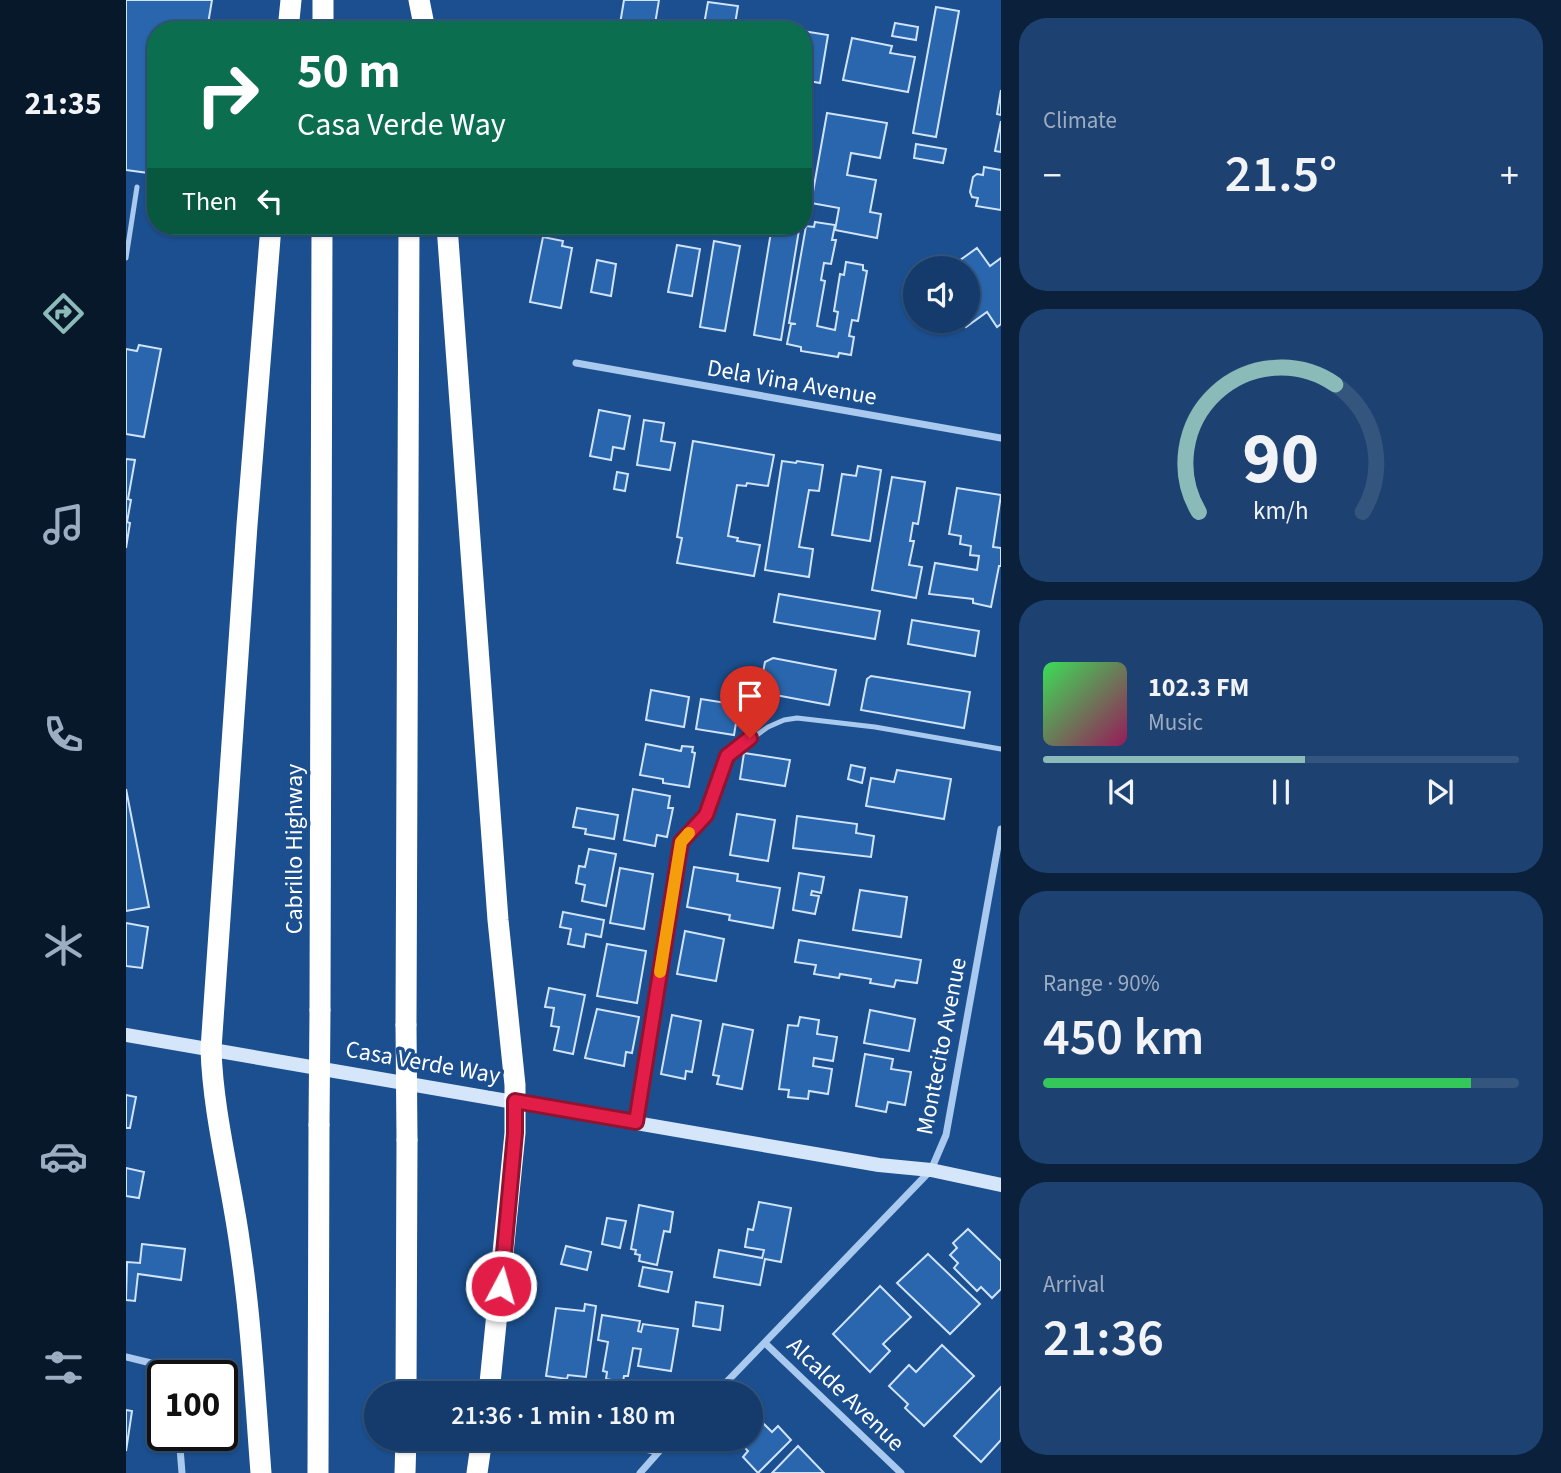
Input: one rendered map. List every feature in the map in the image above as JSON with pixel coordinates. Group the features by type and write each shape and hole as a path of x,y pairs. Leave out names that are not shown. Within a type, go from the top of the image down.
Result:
{"highway":[{"path":"289,21 291,0"},
{"path":"323,0 323,21"},
{"path":"410,0 410,21"},
{"path":"419,0 423,21"},
{"path":"261,1473 253,1358 240,1247 214,1092 211,1049 270,235"},
{"name":"Cabrillo Highway","path":"318,1473 323,235"},
{"path":"406,1381 410,235"},
{"path":"448,235 498,920 515,1101 515,1133 490,1381"},
{"path":"405,1451 405,1473"},
{"path":"477,1473 480,1451"}],"main road":[{"name":"Casa Verde Way","path":"126,1035 879,1165 931,1170 1001,1185"}],"street":[{"name":"Dela Vina Avenue","path":"576,363 1001,438"},
{"name":"Montecito Avenue","path":"728,1381 931,1170 946,1135 1001,829"},
{"name":"Alcalde Avenue","path":"765,1343 901,1473"},
{"path":"126,1357 147,1362"},
{"path":"180,1451 182,1473"},
{"path":"640,1473 657,1452 653,1451"}],"lane":[{"path":"126,258 137,187"},
{"path":"636,1122 681,842 706,815 727,756 768,727 797,718 875,727 1001,749"}],"building":[{"path":"126,0 212,0 208,21 147,21 147,173 126,170"},
{"path":"624,0 659,0 656,21 620,21"},
{"path":"708,2 738,6 736,21 705,21"},
{"path":"936,7 959,11 936,137 913,133"},
{"path":"895,23 918,27 916,40 892,36"},
{"path":"812,32 828,35 820,83 812,82"},
{"path":"852,38 892,46 890,53 915,57 908,92 843,80"},
{"path":"1001,90 1001,115 997,114"},
{"path":"827,113 887,123 880,158 851,153 847,175 876,180 870,212 881,214 877,238 835,230 839,208 812,203"},
{"path":"1001,121 1001,152 995,151"},
{"path":"916,144 946,149 943,163 914,158"},
{"path":"984,167 1001,170 1001,210 976,206 978,198 972,197 970,192 973,177 977,174 983,175"},
{"path":"815,222 835,225 832,240 836,240 831,264 824,263 821,280 825,281 817,326 835,330 838,312 834,311 840,274 844,275 846,262 863,265 863,270 867,271 858,321 852,320 849,336 854,337 851,355 839,353 838,357 801,351 801,347 787,344 791,324 796,324 789,323 804,235 812,235"},
{"path":"771,235 798,235 781,340 754,335"},
{"path":"543,237 563,241 562,246 572,248 561,308 530,302"},
{"path":"714,241 740,246 725,331 700,327"},
{"path":"677,245 700,249 692,296 668,292"},
{"path":"977,248 990,266 1001,258 1001,324 997,327 987,312 980,317 980,256 966,256"},
{"path":"597,260 616,264 611,296 591,292"},
{"path":"139,345 161,349 144,437 126,434 126,349 137,351"},
{"path":"599,410 630,416 624,449 613,447 611,460 590,456"},
{"path":"644,420 664,423 661,441 675,443 670,470 637,465"},
{"path":"693,441 774,455 768,486 747,483 746,486 737,485 728,536 738,538 737,541 760,545 754,576 677,563 682,538 677,537"},
{"path":"126,459 135,460 128,499 131,500 126,548"},
{"path":"782,461 823,465 819,491 809,490 799,547 813,549 809,577 765,570"},
{"path":"858,466 881,470 870,541 832,535 842,474 856,476"},
{"path":"617,472 628,474 625,491 614,489"},
{"path":"892,477 925,482 918,524 913,523 910,541 914,541 909,565 922,567 916,598 872,590"},
{"path":"957,488 1001,495 993,547 1001,548 1001,566 991,607 973,603 973,599 929,594 935,563 977,570 979,556 970,555 971,546 960,544 961,536 949,534"},
{"path":"779,594 880,611 875,639 774,622"},
{"path":"912,620 979,631 975,656 908,644"},
{"path":"773,658 836,670 829,705 759,692 765,662"},
{"path":"871,676 970,692 964,728 861,710 867,679"},
{"path":"651,690 689,697 684,727 646,720"},
{"path":"701,699 739,705 734,735 696,729"},
{"path":"646,744 681,751 682,746 693,747 692,752 695,753 689,787 663,783 663,779 640,775"},
{"path":"744,753 790,760 785,786 740,779"},
{"path":"851,765 865,768 862,783 848,779"},
{"path":"897,770 951,779 944,819 866,806 871,778 894,782"},
{"path":"126,789 149,907 126,911"},
{"path":"633,789 670,796 668,808 673,808 667,837 657,835 655,846 624,840"},
{"path":"577,808 618,815 614,839 585,834 586,829 573,827"},
{"path":"737,814 775,820 768,861 730,855"},
{"path":"797,816 857,824 856,833 874,836 871,857 793,848"},
{"path":"589,849 616,854 606,906 582,901 585,885 576,883 579,866 585,867"},
{"path":"694,867 738,874 737,881 780,888 773,928 729,920 730,915 687,907"},
{"path":"620,868 653,874 644,929 610,923"},
{"path":"799,873 824,877 821,893 812,891 811,895 819,896 815,914 793,910"},
{"path":"860,890 907,897 901,937 853,930"},
{"path":"563,912 604,920 601,937 586,934 584,947 568,944 571,929 560,927"},
{"path":"126,923 148,927 142,968 126,966"},
{"path":"685,931 724,939 716,981 677,974"},
{"path":"799,940 921,960 917,983 896,980 894,987 870,983 871,979 840,974 839,978 814,974 816,965 795,962"},
{"path":"607,944 646,951 637,1003 597,996"},
{"path":"549,988 585,995 573,1054 554,1050 559,1027 551,1026 554,1008 545,1007"},
{"path":"597,1009 639,1017 632,1053 626,1052 624,1066 585,1058"},
{"path":"870,1010 915,1019 909,1051 864,1043"},
{"path":"672,1015 701,1021 692,1072 686,1071 685,1079 661,1074"},
{"path":"800,1017 819,1020 817,1034 837,1037 833,1061 814,1058 813,1066 832,1069 828,1094 809,1091 808,1099 788,1097 789,1090 779,1089 788,1025 798,1026"},
{"path":"723,1024 753,1030 742,1089 717,1084 719,1076 713,1075"},
{"path":"865,1054 893,1059 891,1069 911,1072 905,1105 888,1102 886,1112 856,1106"},
{"path":"126,1095 136,1097 130,1128 126,1128"},
{"path":"126,1168 144,1172 139,1198 126,1196"},
{"path":"759,1202 791,1208 781,1262 765,1259 760,1285 714,1277 719,1250 762,1258 764,1250 745,1247 748,1229 753,1230"},
{"path":"639,1205 673,1212 670,1232 664,1231 657,1265 639,1261 640,1255 631,1249"},
{"path":"607,1218 626,1221 620,1248 602,1244"},
{"path":"968,1229 1001,1261 1001,1289 992,1298 981,1287 977,1291 954,1268 958,1263 950,1255 957,1248 953,1243"},
{"path":"142,1244 185,1249 181,1280 138,1274 135,1301 126,1300 127,1262 140,1263"},
{"path":"566,1246 591,1252 587,1270 561,1264"},
{"path":"928,1254 980,1304 950,1334 897,1283"},
{"path":"643,1267 672,1272 668,1292 639,1286"},
{"path":"880,1286 911,1317 883,1344 890,1351 870,1372 833,1334"},
{"path":"696,1302 723,1306 720,1330 693,1326"},
{"path":"585,1304 596,1306 586,1377 568,1375 567,1379 546,1376 556,1308 584,1311"},
{"path":"602,1315 640,1321 638,1331 641,1332 643,1324 678,1329 671,1371 638,1366 641,1349 633,1348 628,1376 624,1376 623,1381 606,1379 607,1372 603,1371 608,1342 598,1340"},
{"path":"942,1345 974,1376 924,1426 905,1408 908,1404 889,1386 909,1365 916,1372"},
{"path":"1001,1387 1001,1440 981,1462 954,1436"},
{"path":"126,1410 132,1411 126,1451"},
{"path":"763,1423 772,1432 778,1426 791,1440 758,1473 743,1457 748,1451 763,1451"},
{"path":"798,1446 824,1473 772,1473"}],"slow traffic":[{"path":"660,972 681,842 689,833"}],"route":[{"path":"501,1286 515,1133 515,1101 636,1122 681,842 706,815 727,756 750,738"}]}
